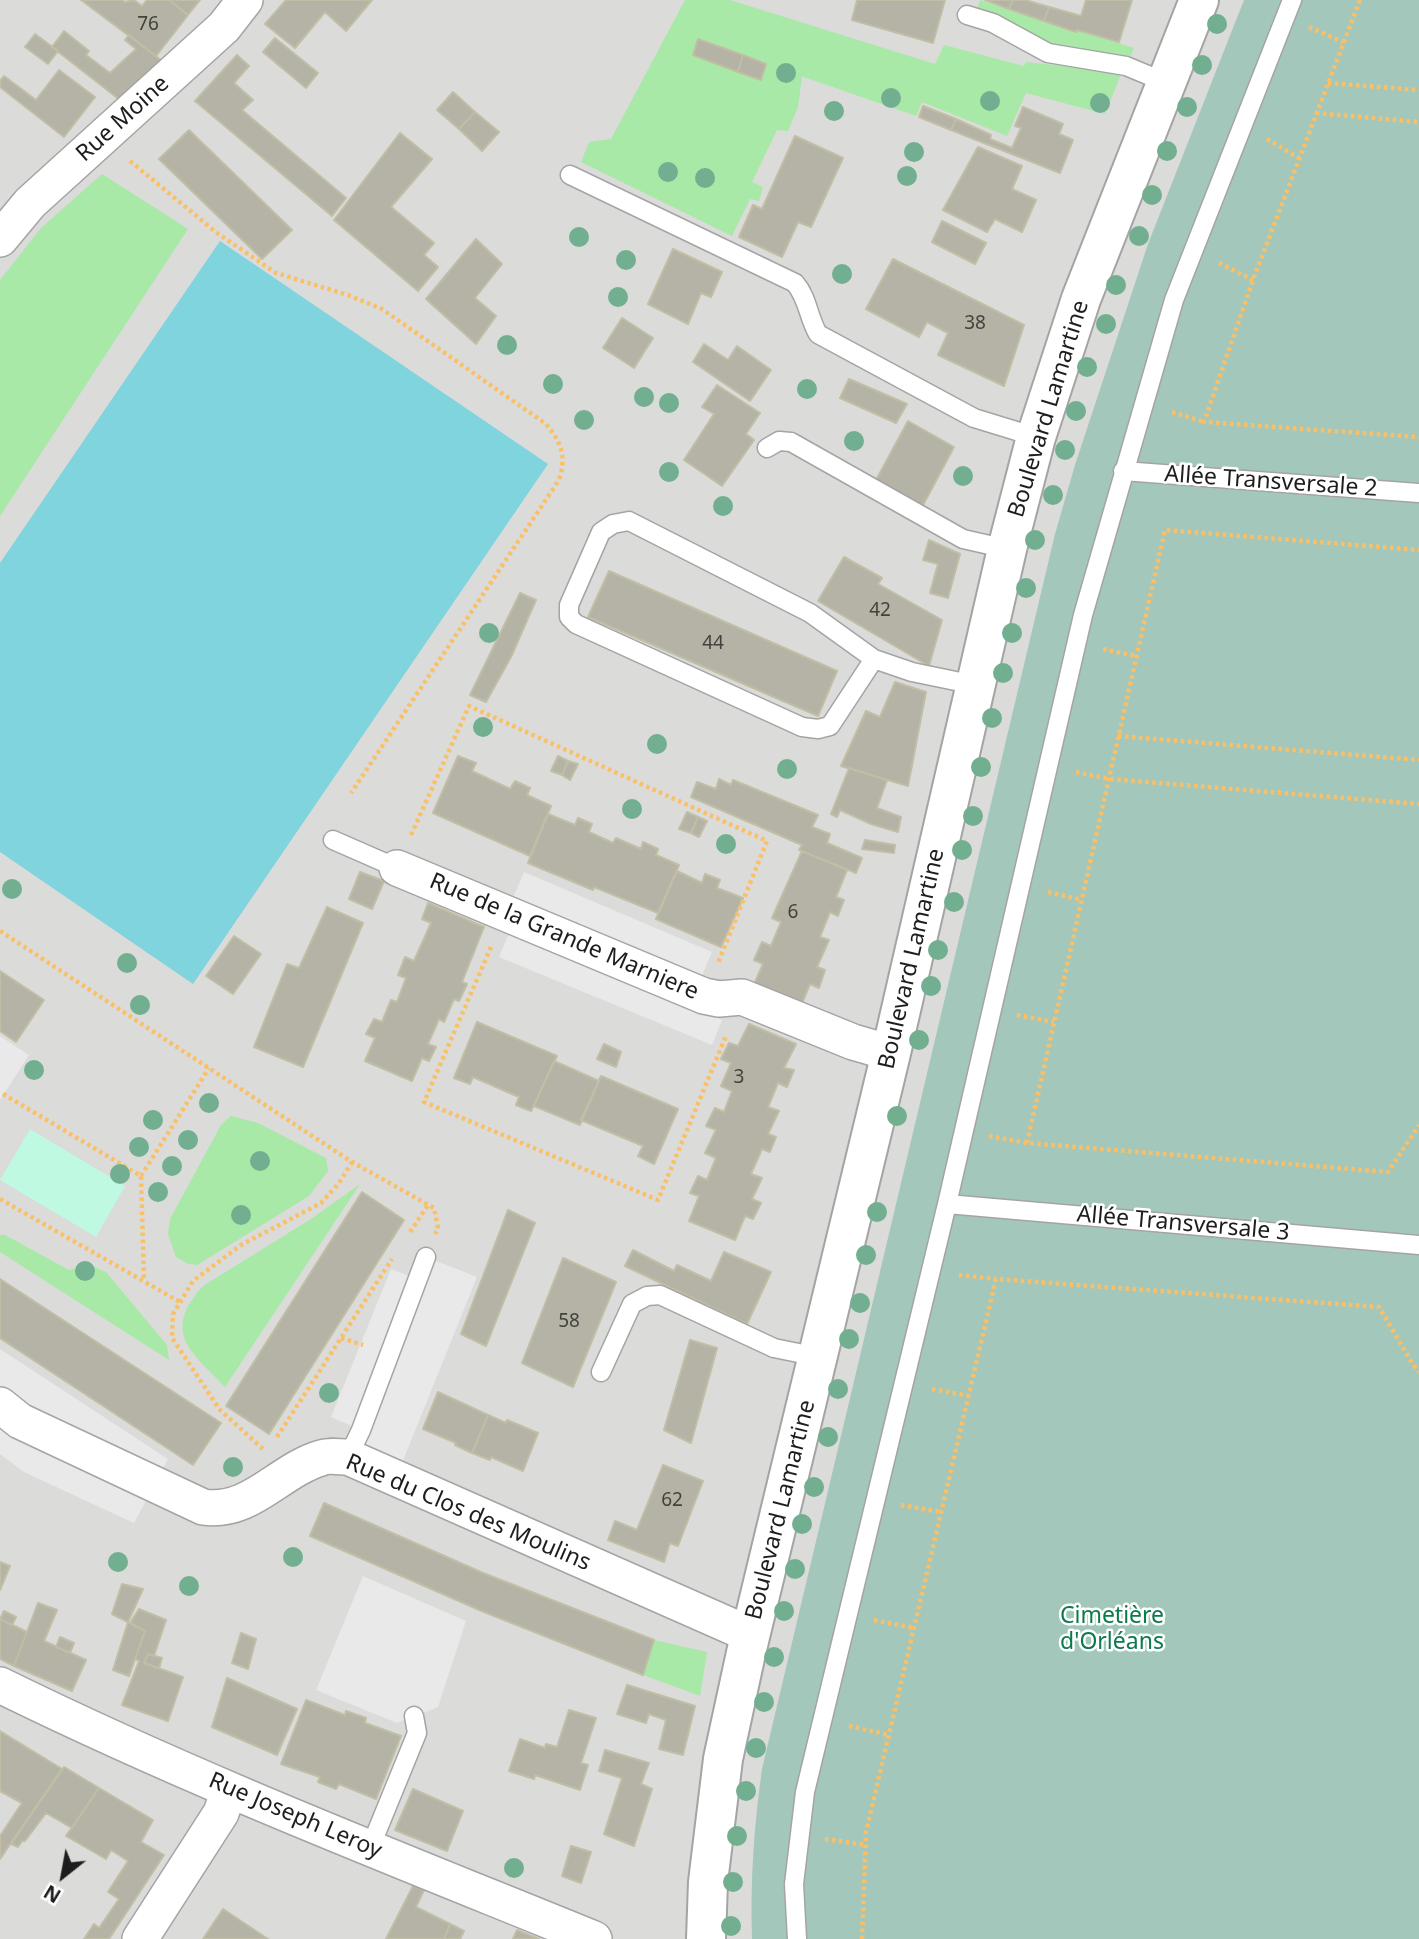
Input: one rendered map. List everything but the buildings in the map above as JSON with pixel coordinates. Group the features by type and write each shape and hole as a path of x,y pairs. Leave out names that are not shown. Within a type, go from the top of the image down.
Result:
{"street":[{"name":"Rue Moine","path":"0,239 30,203 224,27 245,0"},
{"name":"Boulevard Lamartine","path":"706,1939 708,1882 723,1759 891,1053 1007,549 1036,437 1080,299 1199,0"},
{"name":"Rue de la Grande Marniere","path":"397,868 704,996 719,999 742,997 853,1042 891,1053"},
{"name":"Rue du Clos des Moulins","path":"0,1405 20,1421 203,1507 219,1510 241,1504 278,1463 323,1456 348,1457 751,1635"},
{"name":"Rue Joseph Leroy","path":"0,1685 88,1728 229,1790 594,1939"},
{"path":"140,1939 221,1813 229,1790"}],"lane":[{"path":"716,1939 744,1704 947,833 1004,608 1061,391 1142,165 1209,0"},
{"path":"797,1939 794,1884 805,1792 931,1272 1083,615 1174,300 1292,0"},
{"path":"967,15 993,23 1048,53 1126,66 1167,83"},
{"path":"570,175 795,283 804,293 812,324 818,334 974,418 1036,437"},
{"path":"767,448 779,440 792,442 963,539 1007,549"},
{"name":"Allée Transversale 2","path":"1123,471 1419,494"},
{"path":"874,659 830,726 818,729 802,727 576,624 569,617 569,605 601,532 613,524 629,520 810,613 874,659 912,672 975,685"},
{"path":"333,840 397,868"},
{"name":"Allée Transversale 3","path":"947,1204 1419,1245"},
{"path":"348,1457 366,1417 426,1256"},
{"path":"601,1372 632,1304 647,1296 660,1296 774,1348 818,1357"},
{"path":"370,1848 417,1733 414,1716"}],"path":[{"path":"1360,0 1252,281 1204,422 1419,438"},
{"path":"1328,82 1419,90"},
{"path":"1317,113 1419,122"},
{"path":"1243,125 1299,158"},
{"path":"105,135 123,155 217,233 276,273 348,295 382,309 546,424 558,438 564,452 559,480 351,793"},
{"path":"1194,250 1252,281"},
{"path":"1027,1143 1165,530 1419,550"},
{"path":"397,868 468,706 767,841 704,996"},
{"path":"1118,736 1419,760"},
{"path":"1109,779 1419,804"},
{"path":"507,912 424,1102 658,1200 742,997"},
{"path":"0,931 352,1162 434,1208 438,1228 426,1256"},
{"path":"992,1010 1054,1023"},
{"path":"144,1281 141,1175 209,1068"},
{"path":"3,1094 141,1175"},
{"path":"964,1131 1027,1143 1388,1172 1419,1125"},
{"path":"352,1162 339,1183 321,1203 240,1245 193,1281 173,1314 172,1338 220,1410 278,1463 341,1338 399,1249"},
{"path":"0,1199 180,1302"},
{"path":"406,1238 428,1205"},
{"path":"931,1272 1379,1307 1419,1372"},
{"path":"862,1939 866,1832 996,1279"},
{"path":"341,1338 365,1346"},
{"path":"904,1384 969,1396"},
{"path":"876,1501 942,1512"},
{"path":"848,1615 914,1629"},
{"path":"822,1721 889,1735"},
{"path":"800,1835 866,1845"}],"shaded area":[{"path":"0,0 1419,0 1419,1939 0,1939"},
{"path":"220,241 548,464 193,984 0,852 0,563"},
{"path":"524,872 712,952 701,978 513,898"},
{"path":"510,931 722,1020 712,1045 499,957"},
{"path":"0,1036 29,1055 0,1100"},
{"path":"426,1257 477,1277 402,1463 355,1444 361,1430 331,1417 391,1269 417,1279"},
{"path":"0,1349 168,1459 134,1523 24,1472 0,1454"},
{"path":"363,1576 466,1621 438,1707 397,1723 316,1690"}],"green space":[{"path":"685,0 730,0 935,64 944,45 1024,66 1026,62 1122,72 1105,114 1026,93 1007,136 922,102 916,116 798,75 802,77 798,107 788,131 777,130 752,182 763,187 759,201 750,199 732,236 581,162 589,142 611,139","holes":["699,40 766,63 761,80 694,55"]},
{"path":"980,0 1134,48 1129,59 1044,42 977,10"},
{"name":"Cimetière d'Orléans","path":"1244,0 1419,0 1419,1939 752,1939 753,1854 762,1769 1055,534 1148,244"},
{"path":"102,174 188,229 0,516 0,280 41,228"},
{"path":"231,1116 258,1123 326,1158 328,1171 309,1196 197,1265 188,1264 176,1257 168,1234 170,1219 221,1125"},
{"path":"30,1129 125,1186 96,1237 0,1180"},
{"path":"360,1184 225,1387 201,1363 186,1341 184,1317 190,1302 203,1286 311,1219"},
{"path":"0,1235 5,1235 69,1270 88,1264 106,1272 167,1345 169,1360 0,1252"},
{"path":"654,1640 707,1652 700,1696 643,1675"}]}
